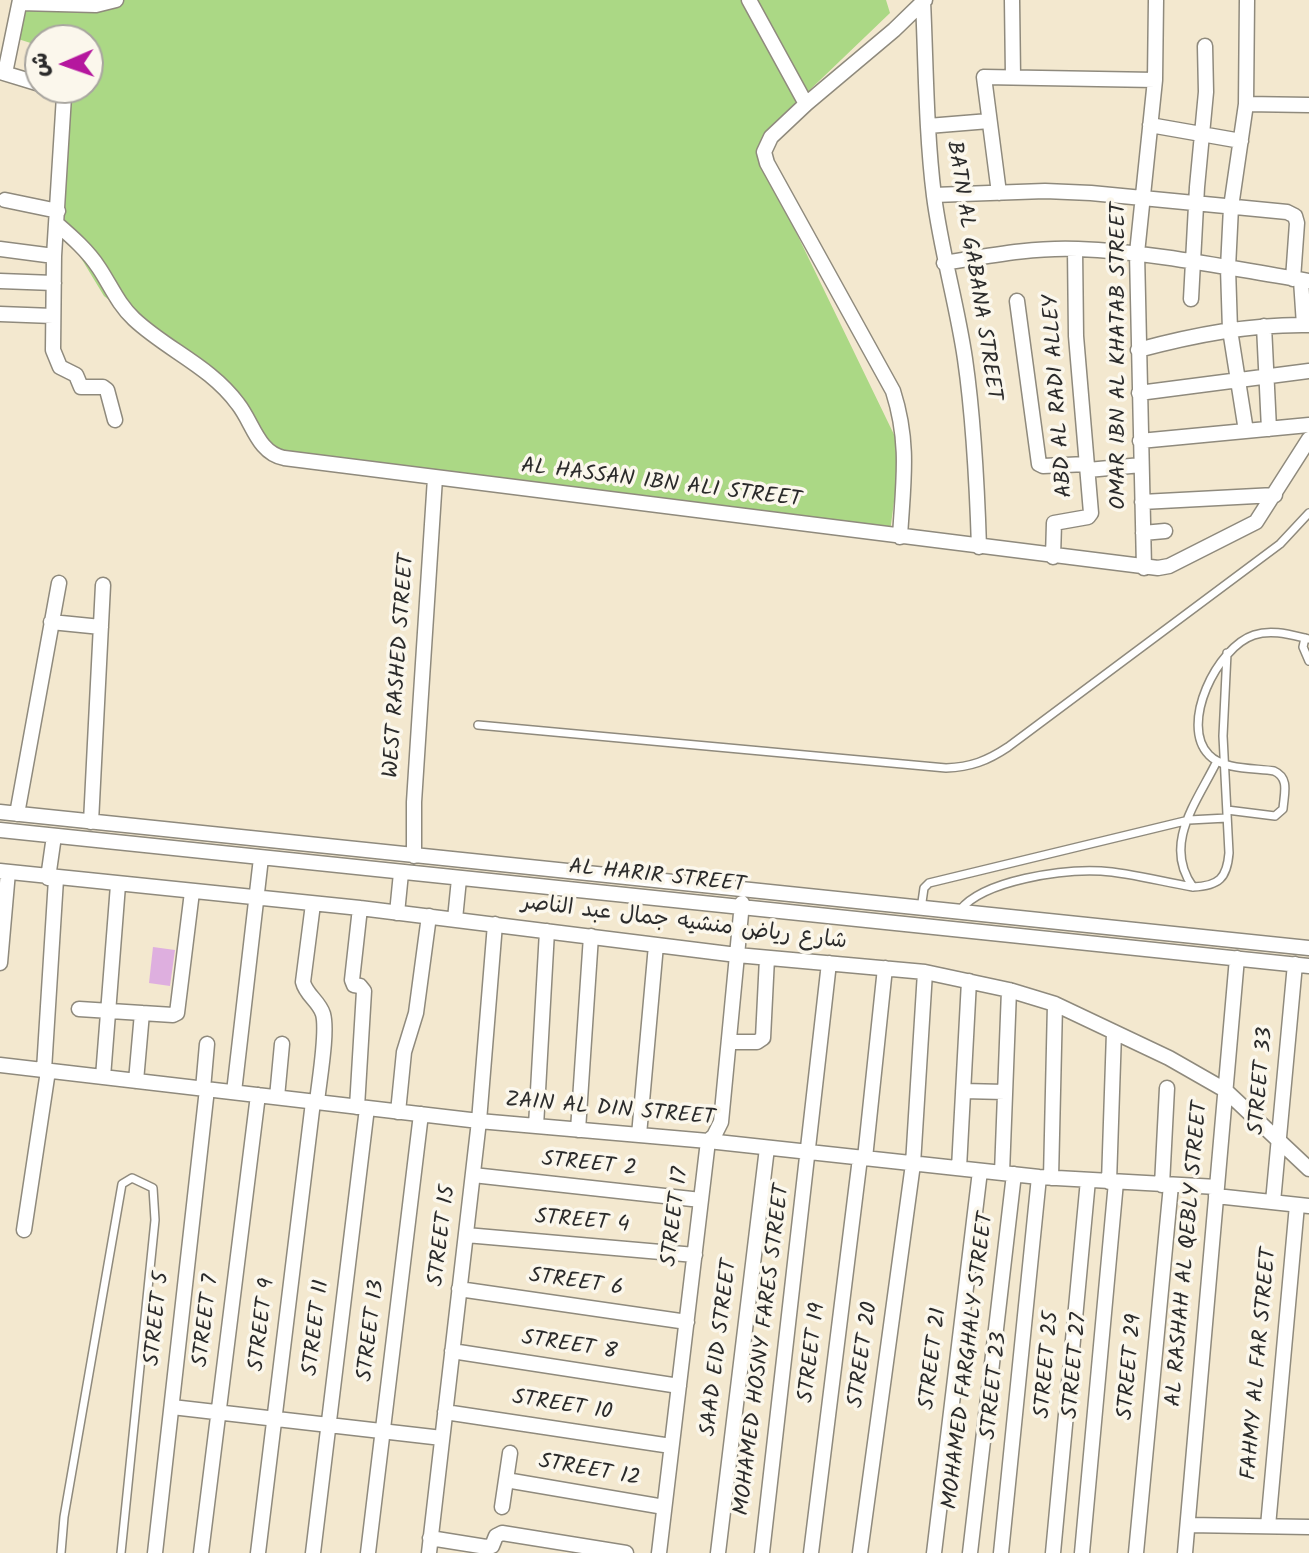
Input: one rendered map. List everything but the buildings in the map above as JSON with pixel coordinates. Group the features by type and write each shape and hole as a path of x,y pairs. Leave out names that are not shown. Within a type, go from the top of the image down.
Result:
{"street":[{"path":"24,79 3,72 20,1 96,5 116,0"},
{"path":"749,0 806,104"},
{"path":"1012,0 1013,76"},
{"name":"OMAR IBN AL KHATAB STREET","path":"1144,568 1137,253 1155,80 1156,0"},
{"path":"1246,431 1230,330 1228,268 1231,207 1246,104 1247,0"},
{"path":"900,537 906,443 893,391 767,163 764,152 771,137 886,38 924,1"},
{"name":"BATN AL GABANA STREET","path":"924,1 928,126 934,195 966,371 976,450 979,547"},
{"path":"1191,299 1206,92 1205,46"},
{"path":"999,193 984,78 1155,80"},
{"path":"64,104 54,256 53,350 60,367 76,375 81,387 106,388 115,420"},
{"path":"1246,104 1309,105"},
{"path":"928,126 989,121"},
{"path":"1150,125 1241,141"},
{"path":"934,195 1045,191 1141,197 1287,212 1295,216 1306,325 1230,330 1138,350"},
{"path":"5,200 58,218"},
{"name":"AL HASSAN IBN ALI STREET","path":"58,218 99,268 113,295 131,317 153,336 211,374 238,404 268,452 284,458 1144,568 1169,566 1256,522 1309,439"},
{"path":"0,249 54,256"},
{"path":"944,263 1010,252 1075,249 1137,253 1301,280"},
{"name":"ABD AL RADI ALLEY","path":"1053,557 1054,523 1090,515 1076,336 1075,249"},
{"path":"0,281 54,283"},
{"path":"1017,301 1039,464 1087,467 1141,465"},
{"path":"0,314 53,316"},
{"path":"1264,326 1269,429"},
{"path":"1139,393 1309,371"},
{"path":"1140,441 1309,425"},
{"name":"WEST RASHED STREET","path":"414,856 414,802 435,478"},
{"path":"1142,502 1275,495"},
{"path":"1143,533 1165,531"},
{"path":"17,814 59,583"},
{"path":"91,822 103,585"},
{"path":"51,622 101,627"},
{"name":"AL HARIR STREET","path":"0,812 1309,948"},
{"name":"AL HARIR STREET","path":"0,830 1302,965"},
{"path":"24,1230 46,1070 54,836"},
{"path":"234,1092 261,858"},
{"path":"496,883 498,865"},
{"path":"521,885 523,867"},
{"path":"0,963 4,872"},
{"name":"شارع رياض منشيه جمال عبد الناصر","path":"4,872 360,908 737,955 925,972 1009,990 1055,1004 1169,1058 1225,1090 1309,1169"},
{"path":"397,913 401,873"},
{"path":"455,919 459,879"},
{"path":"103,1077 118,885"},
{"name":"STREET 17","path":"659,1553 708,1141 721,1122 743,891"},
{"path":"79,1009 177,1013 192,892"},
{"path":"313,904 303,982 307,993 320,1007 324,1022 315,1102"},
{"name":"STREET 11","path":"313,1553 362,1107 364,991 352,980 360,908"},
{"path":"919,926 921,909"},
{"path":"398,1112 404,1052 416,1013 429,916"},
{"name":"STREET 15","path":"430,1545 479,1121 495,924"},
{"path":"536,1126 547,931"},
{"path":"578,1130 591,936"},
{"path":"639,1135 656,945"},
{"path":"729,1042 760,1042 764,1036 767,958"},
{"name":"AL RASHAH AL QEBLY STREET","path":"1185,1553 1237,958"},
{"name":"MOHAMED HOSNY FARES STREET","path":"762,1553 829,963"},
{"name":"STREET 33","path":"1273,1202 1302,965"},
{"name":"STREET 19","path":"811,1553 885,968"},
{"name":"STREET 20","path":"860,1553 913,1164 925,972"},
{"path":"959,1168 969,981"},
{"name":"MOHAMED FARGHALY STREET","path":"970,1553 1008,1174 1005,1092 1009,990"},
{"name":"STREET 23","path":"1001,1553 1045,1177 1055,1004"},
{"path":"136,1081 142,1013"},
{"name":"STREET 27","path":"1082,1553 1112,1182 1114,1032"},
{"name":"STREET 5","path":"155,1553 205,1089 207,1044"},
{"path":"277,1097 282,1044"},
{"name":"ZAIN AL DIN STREET","path":"0,1067 479,1121 708,1141 1008,1174 1167,1185 1303,1205"},
{"name":"STREET 29","path":"1136,1553 1167,1185 1167,1088"},
{"path":"963,1091 1005,1092"},
{"name":"STREET 7","path":"201,1553 258,1095"},
{"name":"STREET 9","path":"258,1553 315,1102"},
{"name":"STREET 13","path":"368,1553 421,1114"},
{"name":"SAAD EID STREET","path":"718,1553 767,1148"},
{"name":"STREET 21","path":"934,1553 980,1171"},
{"name":"STREET 2","path":"473,1175 701,1200"},
{"name":"STREET 25","path":"1053,1553 1088,1180"},
{"name":"FAHMY AL FAR STREET","path":"1268,1526 1303,1205"},
{"name":"STREET 4","path":"466,1235 695,1255"},
{"name":"STREET 6","path":"459,1289 687,1322"},
{"name":"STREET 8","path":"452,1351 679,1386"},
{"path":"172,1407 442,1438"},
{"name":"STREET 10","path":"445,1412 671,1446"},
{"path":"502,1507 510,1453"},
{"name":"STREET 12","path":"506,1480 664,1507"},
{"path":"1188,1525 1309,1527"},
{"path":"430,1545 492,1546 496,1536 502,1533 626,1553"}],"lane":[{"path":"478,725 946,768 969,767 990,760 1008,747 1280,544 1308,516"},
{"path":"921,909 924,888 929,883 1189,820 1227,814 1275,816 1283,809 1285,781 1281,774 1220,763 1207,754 1201,743 1201,709 1205,689 1227,653 1239,642 1255,635 1271,632 1307,638 1303,647 1309,661"},
{"path":"959,912 966,902 987,890 1024,880 1076,872 1102,871 1193,887 1208,887 1221,880 1228,867 1227,814 1220,763 1227,653"},
{"path":"1193,887 1180,861 1179,847 1189,820 1220,763"},
{"path":"61,1553 64,1517 122,1184 132,1178 153,1188 155,1220 121,1553"}],"green space":[{"path":"20,0 886,0 890,13 769,129 763,164 901,449 890,532 263,449 234,398 104,296 61,225 64,104 104,104 104,24 24,24 24,41 15,38"}]}
